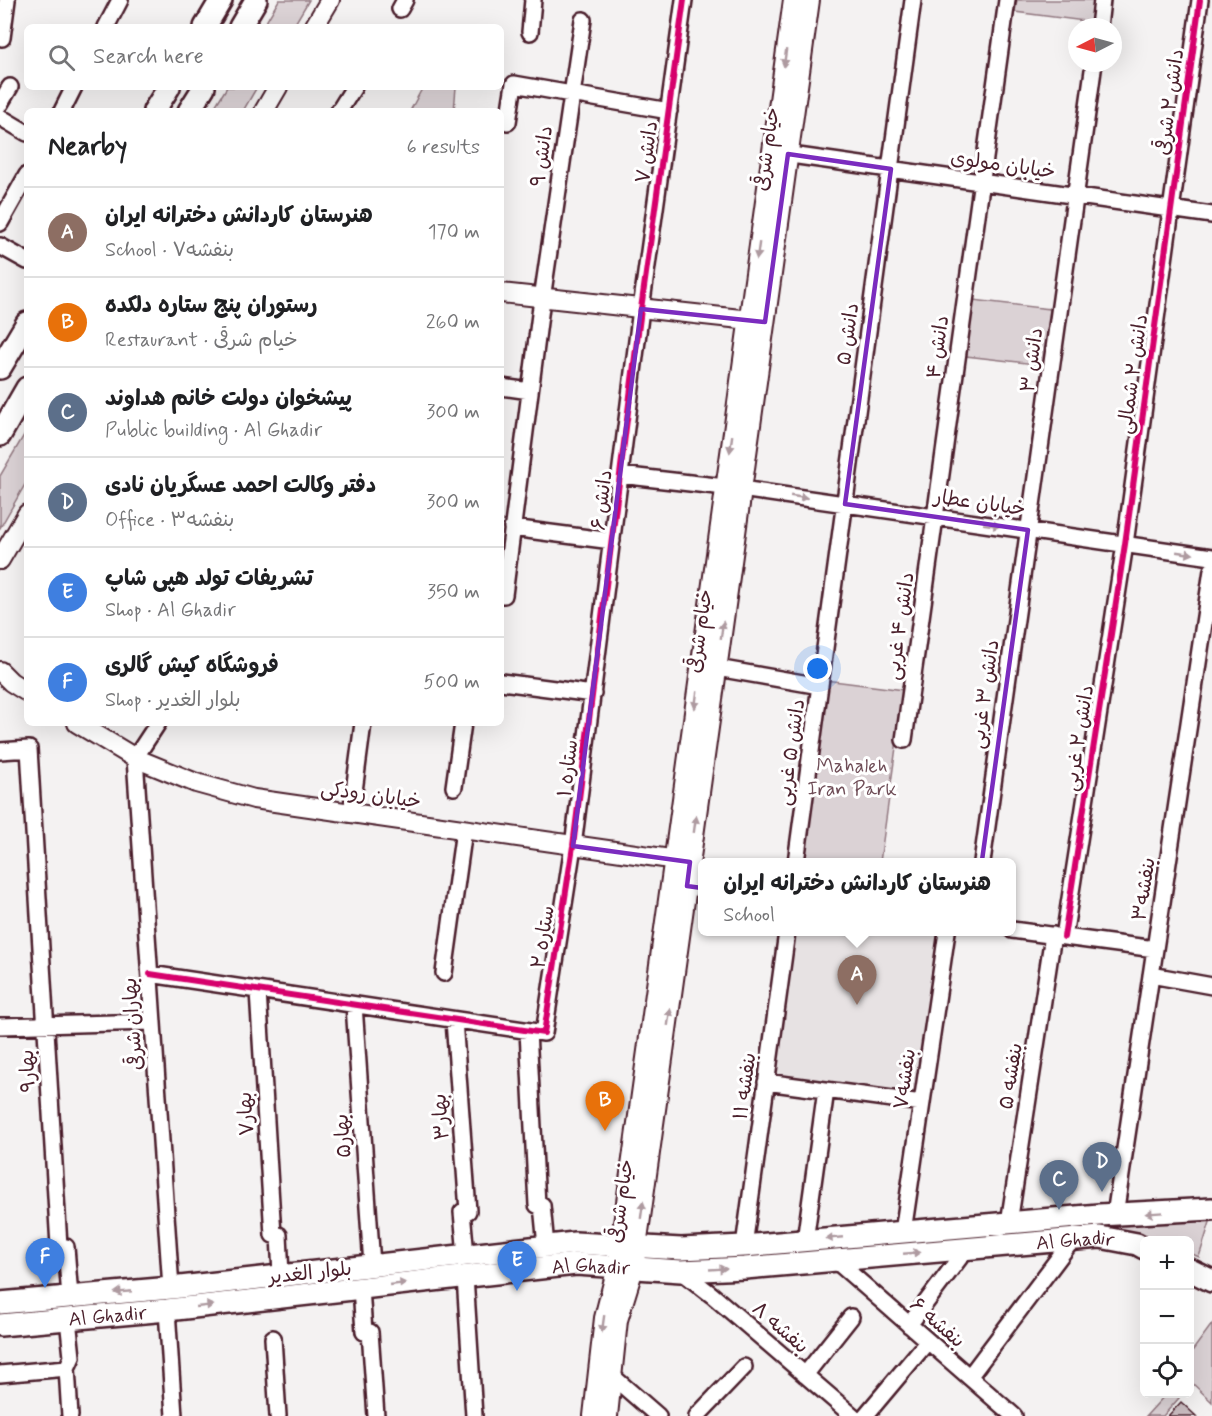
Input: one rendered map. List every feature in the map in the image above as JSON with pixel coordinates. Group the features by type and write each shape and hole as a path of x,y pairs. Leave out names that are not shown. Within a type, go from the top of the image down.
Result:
{"main road":[{"path":"207,24 221,0"},
{"path":"242,24 256,0"},
{"path":"156,108 167,90"},
{"path":"191,108 202,90"},
{"path":"0,368 24,328"},
{"path":"0,435 24,393"},
{"name":"Al Ghadir","path":"629,1246 681,1249 744,1246 1009,1223 1212,1209"},
{"name":"Al Ghadir","path":"0,1325 167,1310 576,1264 681,1271 1100,1237 1140,1246"},
{"name":"بلوار الغدیر","path":"0,1303 171,1288 575,1243 629,1246"},
{"path":"1194,1272 1212,1281"},
{"path":"167,1310 171,1288"}],"street":[{"path":"2,38 7,0"},
{"path":"108,24 120,0"},
{"path":"316,24 330,0"},
{"path":"530,32 533,0"},
{"name":"دانش ۷","path":"641,309 684,0"},
{"name":"خیام شرقی","path":"629,1246 780,153 793,0"},
{"name":"خیام شرقی","path":"780,153 810,0"},
{"name":"دانش ۵","path":"845,504 913,0"},
{"name":"دانش ۴","path":"935,517 1007,0"},
{"path":"1100,18 1102,0"},
{"name":"دانش ۲ شرقی","path":"1171,209 1200,0"},
{"name":"دانش ۹","path":"504,595 542,299 583,20"},
{"name":"دانش ۳","path":"1028,531 1093,72"},
{"path":"508,122 514,84 669,111"},
{"path":"0,104 10,87"},
{"path":"64,108 72,90"},
{"path":"266,108 276,90"},
{"path":"341,108 352,90"},
{"path":"0,117 24,131"},
{"name":"خیابان مولوی","path":"780,153 1212,215"},
{"path":"0,223 24,180"},
{"name":"دانش ۲ شمالی","path":"1125,544 1171,209"},
{"path":"0,246 24,259"},
{"path":"504,293 757,321"},
{"name":"دانش ۶","path":"592,694 641,309"},
{"path":"504,387 530,390"},
{"name":"خیابان عطار","path":"620,475 733,488 1212,557"},
{"name":"دانش ۵ غربی","path":"797,858 845,504"},
{"name":"دانش ۴ غربی","path":"904,740 935,517"},
{"path":"512,528 612,541"},
{"name":"دانش ۳ غربی","path":"983,858 1028,531"},
{"path":"0,560 21,538"},
{"name":"دانش ۲ غربی","path":"1059,936 1125,544"},
{"name":"بنفشه۳","path":"1115,1215 1212,570"},
{"path":"709,666 820,686"},
{"path":"0,671 24,690"},
{"path":"504,682 592,694"},
{"name":"ستاره ۱","path":"573,846 592,694"},
{"name":"خیابان رودکی","path":"87,726 135,758 196,783 254,799 682,861"},
{"path":"135,758 156,726"},
{"path":"351,814 363,726"},
{"path":"454,787 463,726"},
{"name":"بهار۹","path":"0,751 29,749 59,1246 66,1246 70,1297"},
{"name":"بهاران شرقی","path":"135,758 171,1288"},
{"path":"444,973 464,830"},
{"name":"ستاره ۲","path":"528,1031 544,1033 573,846"},
{"name":"خیام شرقی","path":"629,1246 695,887 682,861"},
{"path":"1016,931 1155,949"},
{"name":"بنفشه ۱۱","path":"744,1246 786,936"},
{"name":"بنفشه۷","path":"903,1232 946,936"},
{"name":"بنفشه ۵","path":"1009,1223 1059,936"},
{"path":"150,974 528,1031 537,1204 542,1206 546,1246"},
{"path":"1151,975 1212,986"},
{"name":"بهار۷","path":"258,991 273,1235 279,1235 281,1275"},
{"name":"بهار۵","path":"354,1005 372,1265"},
{"name":"بهار۳","path":"454,1020 468,1211 462,1212 466,1255"},
{"path":"0,1026 153,1022"},
{"path":"766,1082 922,1103"},
{"path":"806,1241 826,1090"},
{"path":"969,1377 1073,1239"},
{"path":"608,1416 618,1320 629,1246"},
{"path":"909,1325 967,1248"},
{"name":"بنفشه ۶","path":"835,1260 1014,1416"},
{"path":"593,1416 604,1318 626,1267"},
{"name":"بنفشه ۸","path":"681,1271 712,1294 805,1375 843,1413"},
{"path":"465,1277 474,1416"},
{"path":"361,1288 364,1332 370,1332 376,1416"},
{"path":"167,1310 174,1416"},
{"path":"805,1375 851,1317"},
{"path":"68,1319 72,1357 67,1368 70,1416"},
{"path":"273,1338 278,1416"},
{"path":"865,1416 928,1341"},
{"path":"697,1416 744,1367"},
{"path":"0,1374 67,1368"},
{"path":"612,1376 658,1416"}],"highlighted area":[{"path":"788,154 891,169 845,504 1028,530 973,925 687,886 690,862 573,846 641,309 765,322"}],"shaded area":[{"path":"796,936 936,936 914,1095 777,1076"}],"green space":[{"path":"279,0 309,0 295,24 265,24"},
{"path":"1017,0 1095,0 1093,18 1068,19 1015,12"},
{"path":"225,90 255,90 245,108 214,108"},
{"path":"421,90 456,90 454,108 412,108"},
{"path":"973,300 1050,309 1044,365 966,356"},
{"path":"24,435 24,486 0,528 0,476"},
{"name":"Mahaleh Iran Park","path":"825,680 904,690 881,858 801,858"},
{"path":"1211,1219 1199,1257 1194,1255 1194,1236 1142,1236 1127,1232 1010,1236 1009,1231"},
{"path":"1212,1324 1212,1402 1194,1385 1194,1349"},
{"path":"1162,1398 1179,1398 1163,1416 1146,1416"}],"building":[{"path":"1181,1402 1196,1416 1168,1416"}],"cycle path":[{"path":"150,974 544,1033 573,846 641,309 684,0"},
{"path":"1064,937 1125,544 1200,0"}],"place":[{"name":"هنرستان کاردانش دخترانه ایران","path":"857,1005"},
{"name":"رستوران پنج ستاره دلکده","path":"605,1131"},
{"name":"دفتر وکالت احمد عسگریان نادی","path":"1102,1192"},
{"name":"پیشخوان دولت خانم هداوند","path":"1059,1210"},
{"name":"فروشگاه کیش گالری","path":"45,1288"},
{"name":"تشریفات تولد هپی شاپ","path":"517,1291"}]}
